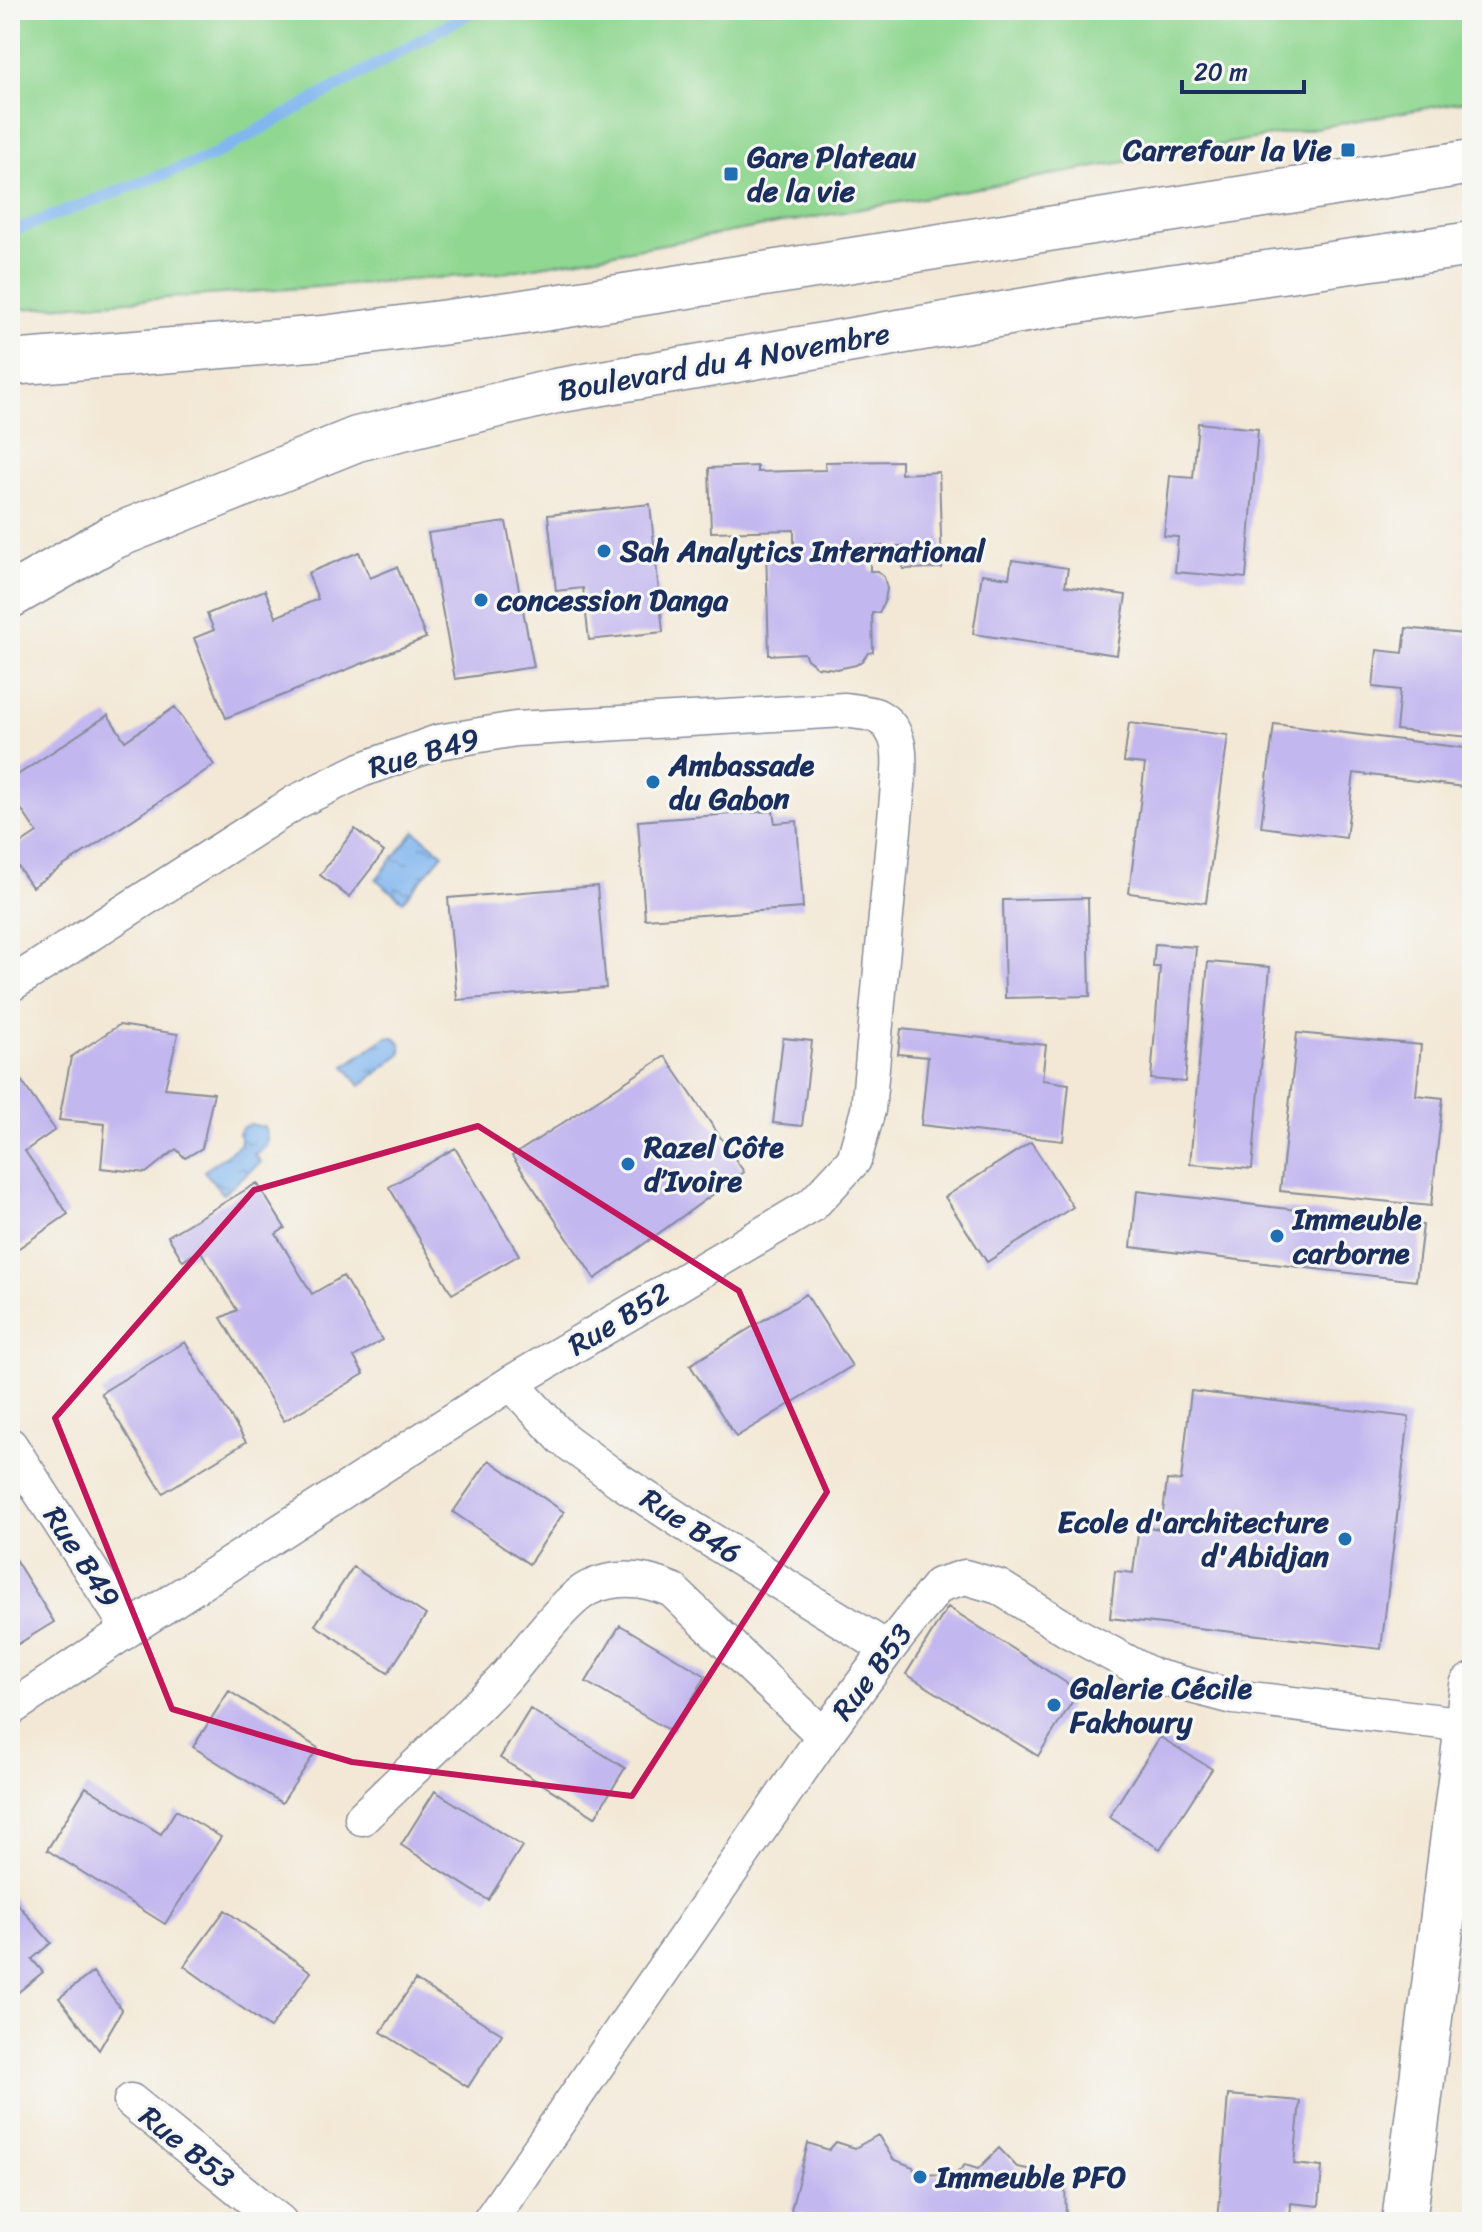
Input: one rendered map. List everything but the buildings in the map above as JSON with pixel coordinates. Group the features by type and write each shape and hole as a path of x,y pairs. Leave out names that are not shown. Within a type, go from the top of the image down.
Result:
{"main road":[{"path":"10,363 323,338 517,313 1472,162"},
{"name":"Boulevard du 4 Novembre","path":"10,596 113,537 357,439 541,395 1119,294 1471,245"},
{"path":"1404,2222 1470,1706"}],"street":[{"name":"Rue B49","path":"10,985 296,802 361,770 438,742 516,729 845,710 875,715 892,727"},
{"name":"Rue B52","path":"10,1709 511,1383 812,1205 854,1160 868,1110 897,797 900,749 892,727"},
{"name":"Rue B46","path":"511,1383 562,1438 620,1481 888,1649"},
{"name":"Rue B49","path":"10,1445 129,1629"},
{"name":"Rue B53","path":"489,2222 824,1736 939,1585 965,1577 999,1587 1071,1632 1153,1676 1234,1697 1470,1706"},
{"path":"362,1818 501,1682 570,1603 586,1589 605,1581 652,1581 672,1590 824,1736"},
{"name":"Rue B53","path":"131,2101 280,2222"}],"highlighted area":[{"path":"478,1126 739,1291 827,1492 632,1796 352,1762 172,1709 55,1418 254,1190"}],"green space":[{"path":"10,10 1472,10 1472,100 502,273 10,310"}],"water":[{"path":"415,831 443,854 403,901 376,879"},
{"path":"386,1037 400,1042 400,1055 360,1086 345,1066"},
{"path":"250,1124 264,1127 266,1132 265,1147 254,1154 261,1162 223,1194 204,1171 241,1144 239,1133"}],"waterway":[{"path":"10,232 212,156 475,10"}],"place":[{"name":"Carrefour la Vie","path":"1348,150"},
{"name":"Gare Plateau de la vie","path":"731,174"},
{"name":"Sah Analytics International","path":"604,551"},
{"name":"concession Danga","path":"481,600"},
{"name":"Ambassade du Gabon","path":"653,782"},
{"name":"Razel Côte d’Ivoire","path":"628,1164"},
{"name":"Immeuble carborne","path":"1277,1236"},
{"name":"Ecole d'architecture d'Abidjan","path":"1345,1539"},
{"name":"Galerie Cécile Fakhoury","path":"1054,1705"},
{"name":"Immeuble PFO","path":"920,2177"}]}
